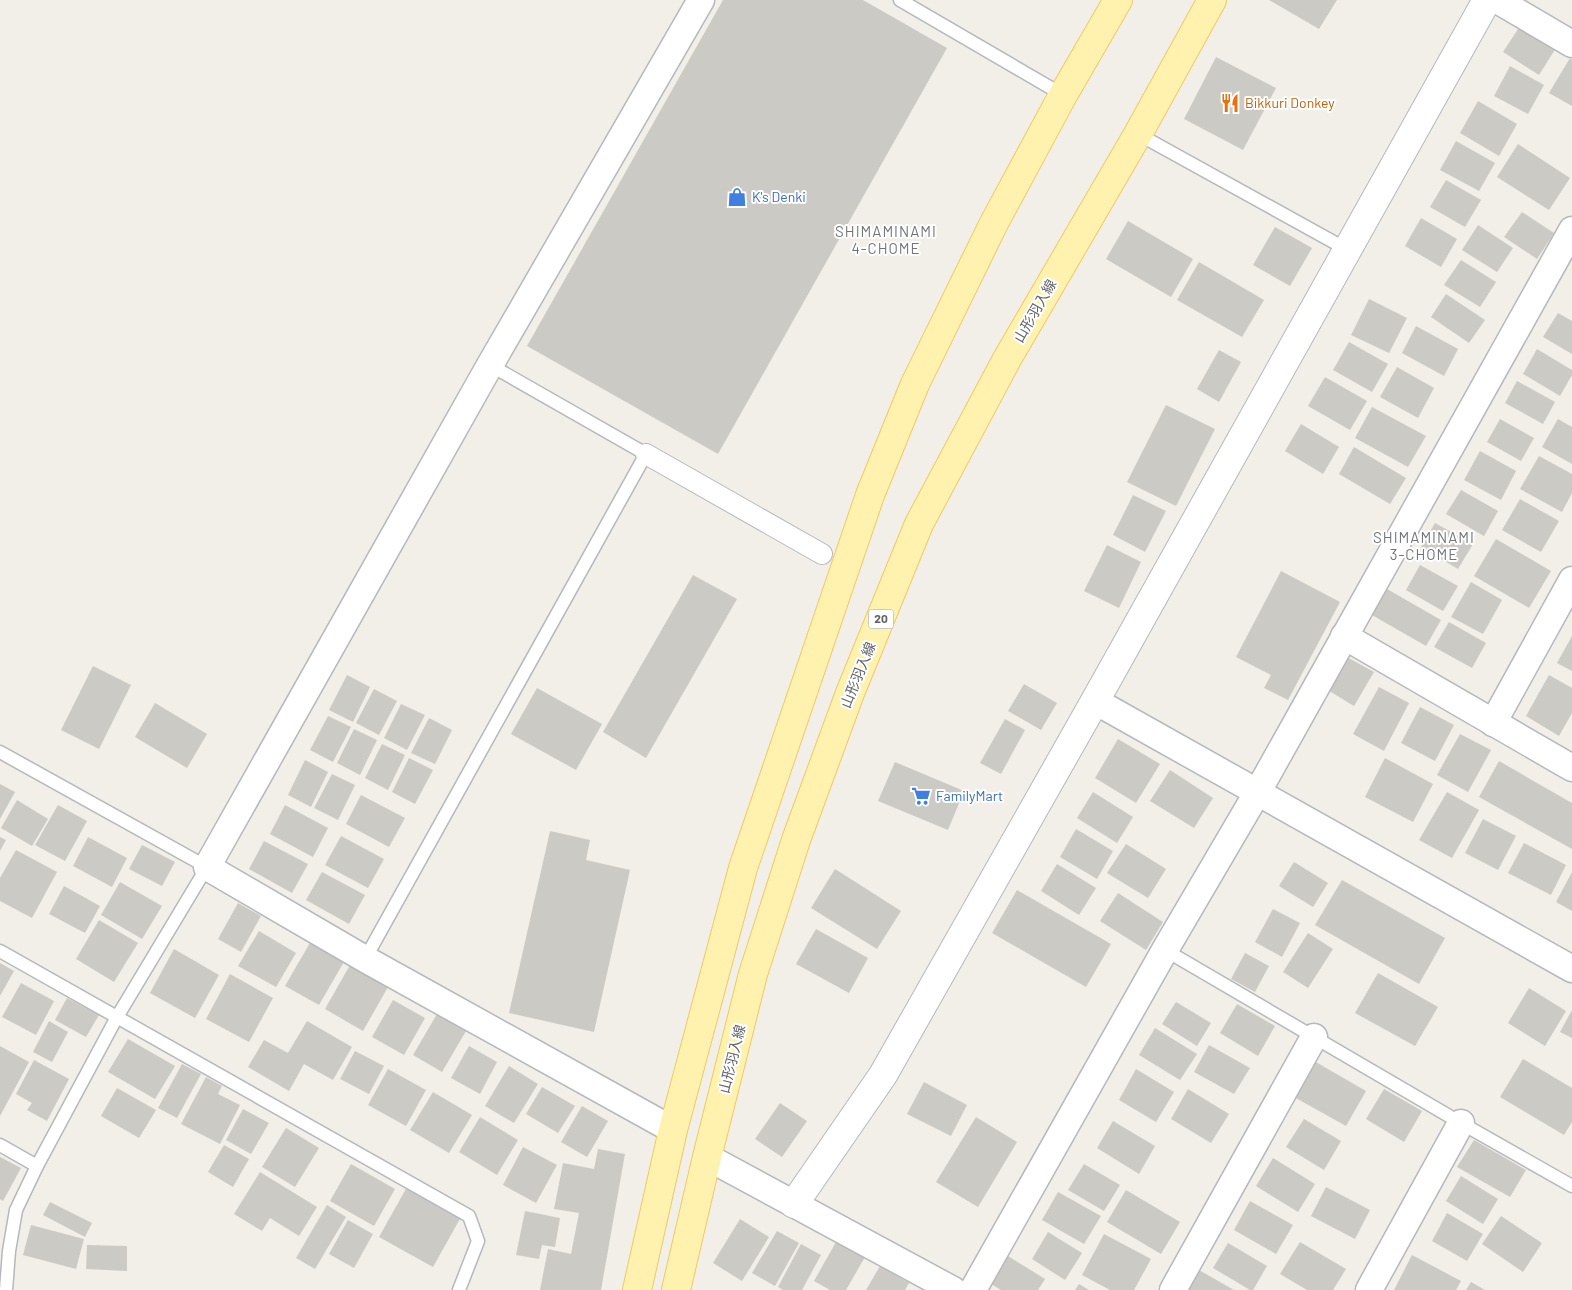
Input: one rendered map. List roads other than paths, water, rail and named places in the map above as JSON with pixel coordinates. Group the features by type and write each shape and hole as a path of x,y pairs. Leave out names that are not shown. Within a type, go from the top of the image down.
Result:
{"main road":[{"path":"637,1290 673,1130 743,868 870,495 915,384 994,223 1063,95 1118,0"},
{"name":"山形羽入線","path":"676,1290 753,974 796,840 850,693 919,524 1007,358 1138,134 1212,0"}],"street":[{"path":"673,1130 365,958 207,867 490,365 701,0"},
{"path":"794,1204 883,1075 1487,0"},
{"path":"1497,0 1572,44"},
{"path":"973,1290 1165,950 1257,793 1572,230"},
{"path":"646,454 822,554"},
{"path":"1492,722 1572,580"},
{"path":"1344,636 1572,768"},
{"path":"1095,700 1572,969"},
{"path":"1173,1290 1314,1037"},
{"path":"1369,1290 1461,1123"},
{"path":"707,1157 953,1290"}],"lane":[{"path":"900,0 1063,95"},
{"path":"1138,134 1348,250"},
{"path":"365,958 646,454 490,365"},
{"path":"0,752 207,867 118,1017 37,1166 16,1210 9,1251 6,1290"},
{"path":"1165,950 1572,1186"},
{"path":"0,951 469,1216 478,1241 459,1290"},
{"path":"0,1145 37,1166"}],"place":[{"name":"Bikkuri Donkey","path":"1230,103"},
{"name":"K's Denki","path":"737,197"},
{"name":"FamilyMart","path":"921,796"}],"district":[{"name":"SHIMAMINAMI 4-CHOME","path":"886,240"},
{"name":"SHIMAMINAMI 3-CHOME","path":"1424,546"}]}
